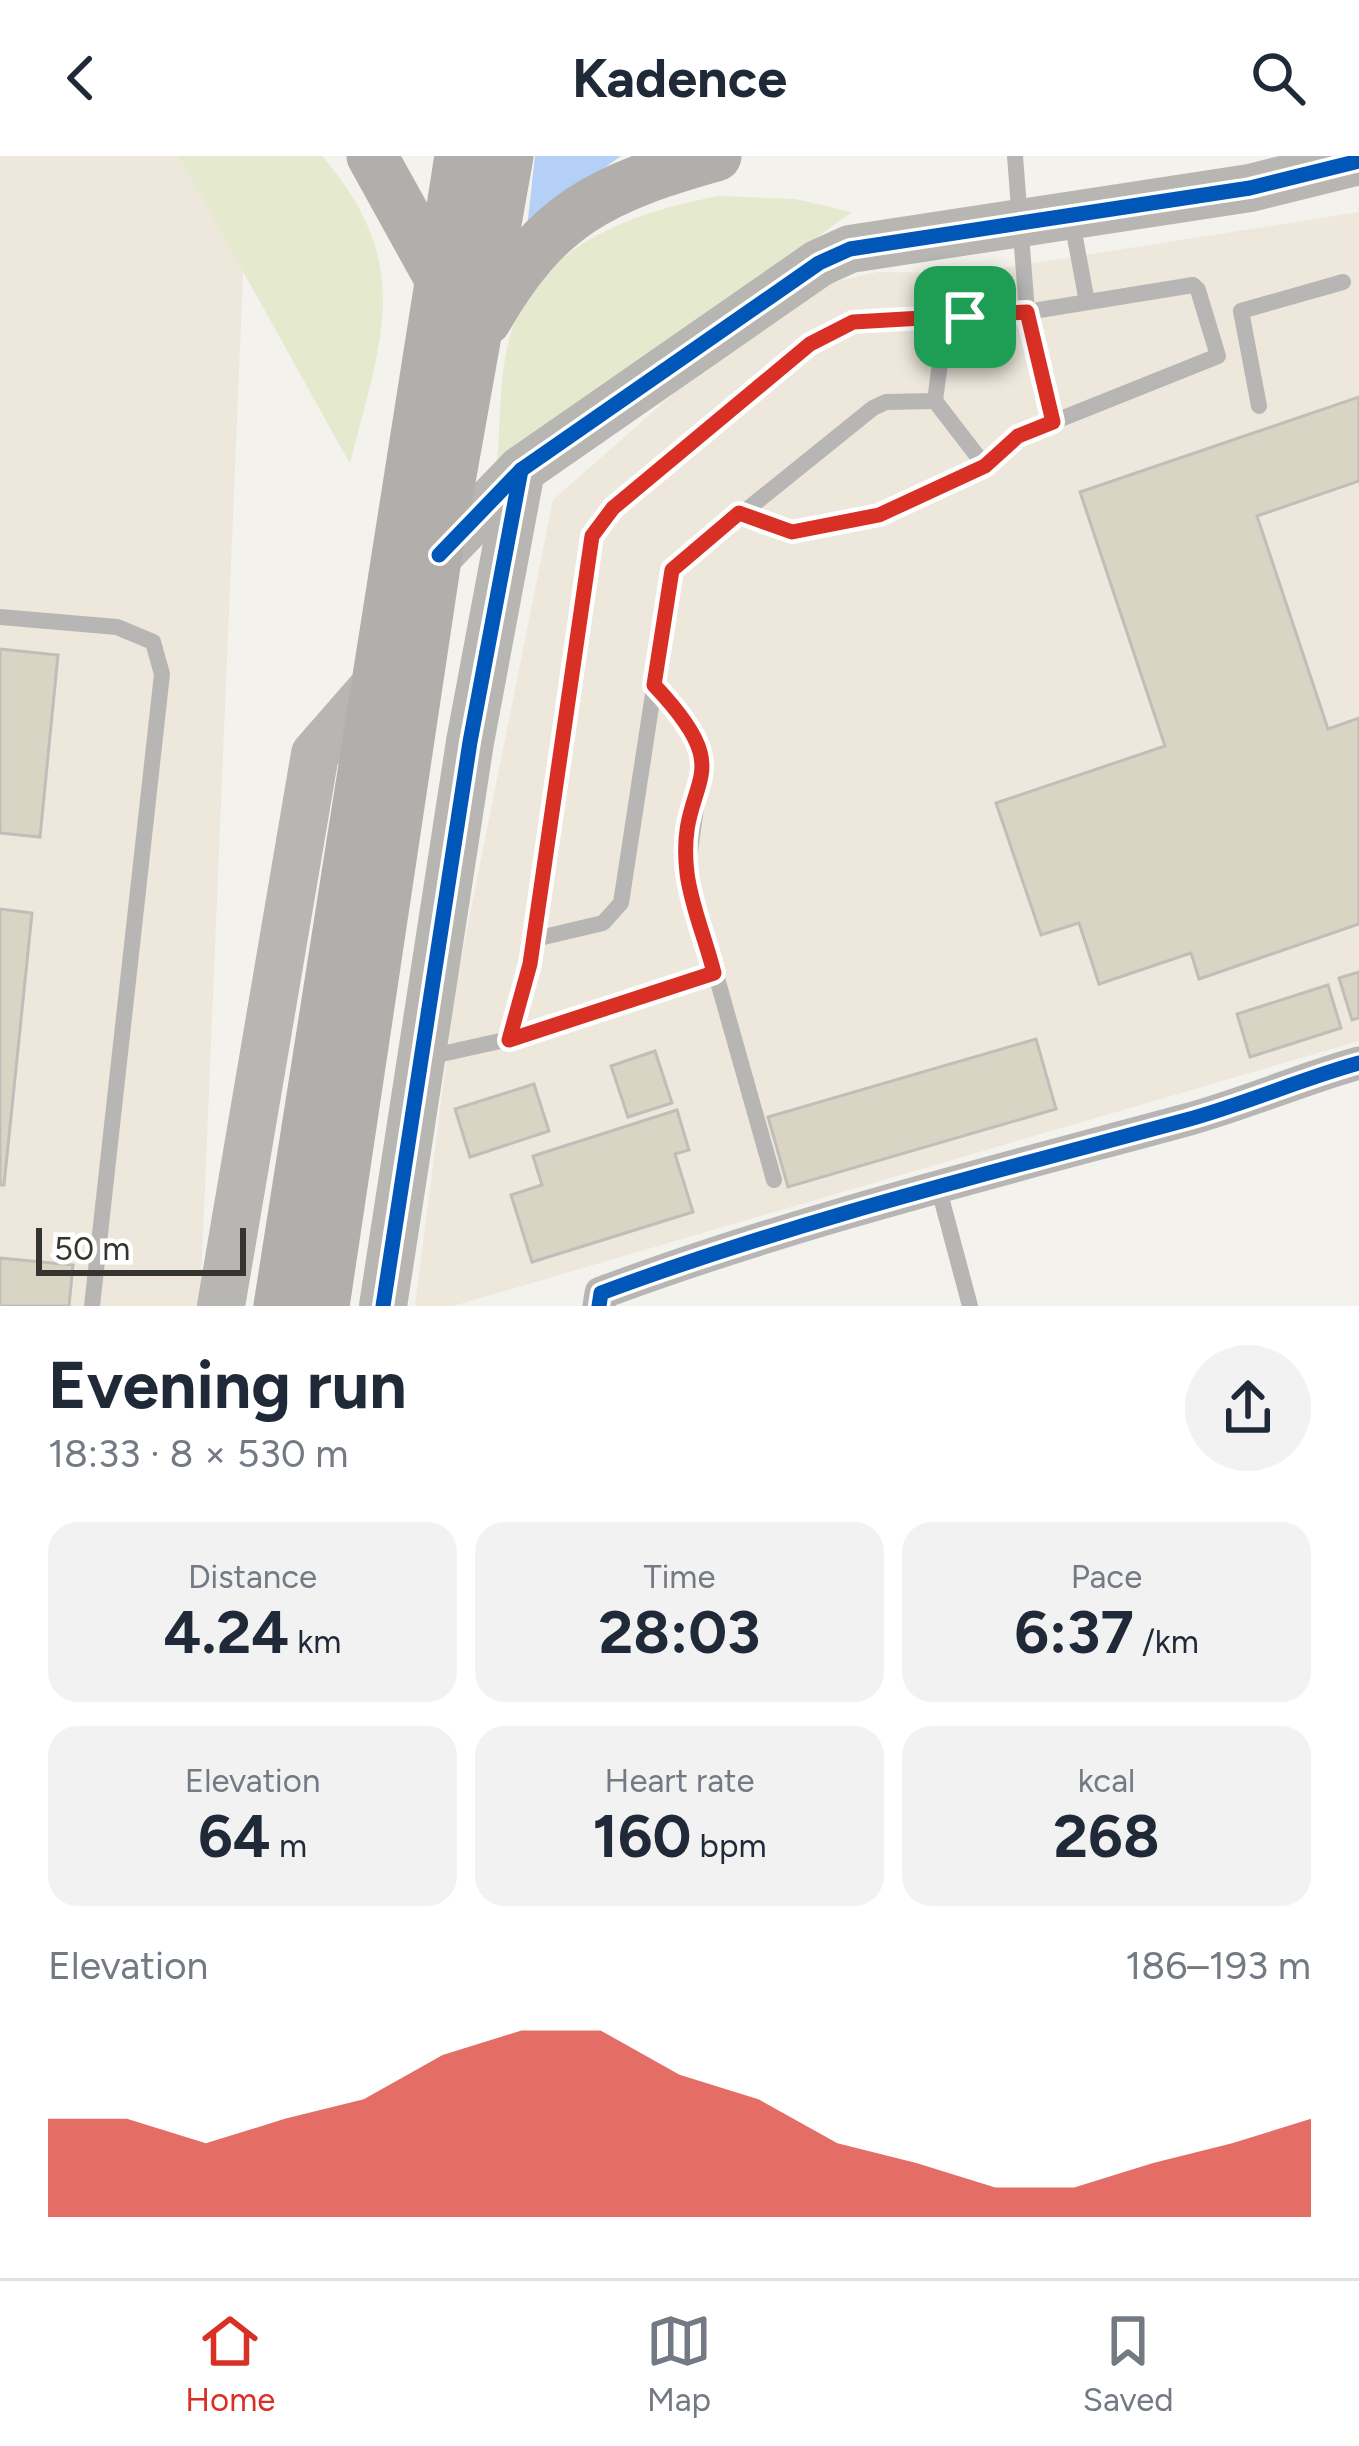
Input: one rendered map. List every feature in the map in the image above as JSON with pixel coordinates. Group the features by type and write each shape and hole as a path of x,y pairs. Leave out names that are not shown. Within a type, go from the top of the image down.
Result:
{"main road":[{"path":"371,156 440,277"},
{"path":"279,1306 460,156"},
{"path":"324,1306 439,555 508,156"},
{"path":"476,336 559,224 607,190 716,156"}],"street":[{"path":"439,555 521,470 819,263 889,238 1250,188 1359,161"},
{"path":"383,1306 470,742 521,470"},
{"path":"221,1306 315,754 376,683"},
{"path":"598,1306 601,1293 692,1259 937,1185 1190,1119 1359,1063"}],"lane":[{"path":"1015,156 1027,312 1053,422"},
{"path":"1071,215 1087,302"},
{"path":"1259,406 1239,317 1244,308 1343,282"},
{"path":"509,1040 531,940 592,536 613,508 810,344 853,322 1027,312 1193,285 1218,356"},
{"path":"946,317 935,401 985,466"},
{"path":"739,513 792,532 879,515 985,466 1018,436 1218,356 1247,349"},
{"path":"531,940 603,923 620,903 672,570 873,408 886,402 935,401"},
{"path":"0,617 117,627 153,642 162,674 92,1306"},
{"path":"654,685 685,718 704,752 687,872 775,1180"},
{"path":"421,1059 509,1040 714,973"},
{"path":"937,1185 970,1306"}],"shaded area":[{"path":"0,156 248,156 200,1306 0,1306"},
{"path":"1359,212 1359,1041 453,1306 415,1306 456,984 553,500 673,394 805,289 877,272 971,273"}],"green space":[{"path":"179,156 322,156 351,195 370,233 383,304 380,340 350,464"},
{"path":"718,196 795,199 852,212 497,468 507,348 518,313 536,284 560,260 618,225"}],"water":[{"path":"535,156 621,156 563,197 526,237"}],"building":[{"path":"1359,397 1359,481 1257,516 1328,729 1359,718 1359,924 1199,979 1191,953 1099,984 1079,923 1041,935 996,803 1165,746 1080,492"},
{"path":"0,649 58,655 40,837 0,833"},
{"path":"0,909 32,913 4,1185 0,1185"},
{"path":"1359,972 1359,1018 1352,1020 1339,978"},
{"path":"1328,985 1341,1028 1250,1057 1237,1014"},
{"path":"1036,1039 1056,1109 788,1187 768,1117"},
{"path":"655,1051 672,1103 628,1117 611,1066"},
{"path":"534,1084 549,1131 470,1157 455,1109"},
{"path":"677,1110 689,1150 675,1154 693,1212 532,1262 511,1195 542,1185 533,1156"},
{"path":"0,1258 73,1265 69,1306 0,1306"}],"cycle path":[{"path":"439,555 521,470 819,263 850,249 1250,188 1359,161"},
{"path":"383,1306 470,742 521,470"},
{"path":"599,1306 601,1293 745,1243 1208,1114 1359,1063"}],"route":[{"path":"1027,312 1053,422 1018,436 985,466 879,515 792,532 739,513 672,570 654,685 685,718 704,752 687,872 714,973 509,1040 530,964 592,536 613,508 810,344 853,322 965,317 1027,312"}]}
